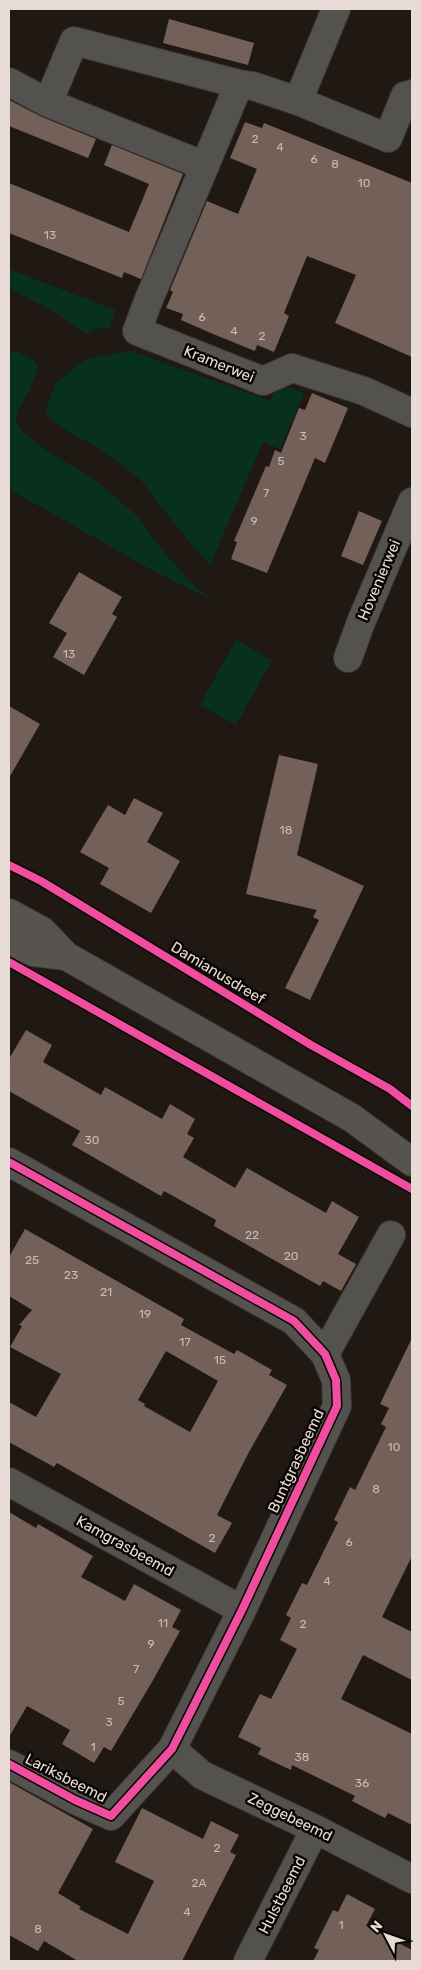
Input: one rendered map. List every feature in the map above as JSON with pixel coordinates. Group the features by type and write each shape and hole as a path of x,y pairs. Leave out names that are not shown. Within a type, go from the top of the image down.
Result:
{"street":[{"path":"298,101 336,9"},
{"path":"48,103 74,41 253,86 298,101 388,138 405,96 412,94"},
{"path":"9,82 48,103 205,166 239,84"},
{"name":"Kramerwei","path":"205,166 137,331 263,381 292,368 364,391 412,413"},
{"name":"Hovenierwei","path":"348,658 361,622 412,502"},
{"path":"9,913 42,931 66,956 352,1118 412,1162"},
{"path":"9,940 33,952 66,956"},
{"path":"352,1118 412,1138"},
{"name":"Buntgrasbeemd","path":"9,1162 294,1321 325,1354 336,1380 337,1406 242,1610 172,1749"},
{"path":"325,1354 391,1235"},
{"name":"Kamgrasbeemd","path":"9,1482 242,1610"},
{"name":"Lariksbeemd","path":"9,1764 75,1800 110,1816 172,1749"},
{"name":"Zeggebeemd","path":"172,1749 202,1775 315,1829 412,1879"},
{"name":"Hulstbeemd","path":"248,1961 315,1829"}],"green space":[{"path":"9,269 115,310 109,328 95,329 86,334 55,312 9,288"},
{"path":"15,350 35,361 38,368 29,391 17,413 16,421 21,431 47,451 94,479 135,514 162,550 195,587 212,600 150,569 9,489 9,355"},
{"path":"131,351 270,401 278,383 304,393 280,449 263,442 210,565 176,526 140,479 100,449 57,425 45,412 56,383 85,359"},
{"path":"236,640 272,660 236,725 200,705"}],"building":[{"path":"169,19 254,43 248,65 163,43"},
{"path":"9,100 42,117 96,139 88,158 9,126"},
{"path":"245,122 262,128 264,123 412,183 412,357 335,323 356,275 307,256 284,313 289,316 274,352 257,345 255,351 213,334 181,320 183,314 166,308 173,292 170,290 207,201 238,214 257,169 230,158"},
{"path":"112,145 183,174 141,279 124,272 122,278 9,233 9,183 129,232 149,184 104,165"},
{"path":"312,393 348,408 325,463 315,458 267,573 231,559 237,542 234,541 266,466 269,467 275,450 281,453 299,408 305,410"},
{"path":"359,511 382,521 363,565 341,556"},
{"path":"79,572 122,597 112,614 117,617 84,675 53,657 67,633 49,623"},
{"path":"9,706 40,724 9,778"},
{"path":"279,755 318,764 297,855 364,886 310,1000 285,988 319,920 313,917 317,910 246,894"},
{"path":"134,798 163,813 147,842 180,861 151,913 100,884 109,868 80,852 108,805 125,815"},
{"path":"26,1030 52,1045 43,1062 101,1095 105,1087 162,1119 170,1104 195,1119 187,1134 194,1138 183,1157 235,1188 247,1168 326,1213 332,1201 359,1217 338,1254 356,1264 341,1291 323,1281 320,1286 214,1226 216,1220 164,1191 161,1196 72,1145 80,1131 9,1091 9,1059"},
{"path":"25,1229 184,1319 181,1325 234,1354 237,1350 272,1370 269,1375 287,1385 249,1452 217,1515 232,1523 215,1553 57,1463 54,1467 9,1442 9,1402 36,1417 61,1374 10,1347 22,1326 19,1325 32,1310 9,1296 9,1257","holes":["166,1351 218,1381 190,1432 144,1406 145,1404 138,1400"]},
{"path":"412,1338 412,1556 382,1617 412,1632 412,1680 363,1655 341,1699 412,1734 412,1825 388,1813 385,1818 352,1801 355,1796 292,1765 291,1770 258,1754 261,1748 238,1737 260,1694 271,1699 297,1649 280,1640 291,1618 286,1615 302,1583 307,1585 338,1522 334,1520 350,1487 355,1490 386,1427 381,1424 389,1408 380,1404"},
{"path":"9,1512 36,1528 38,1524 93,1556 81,1577 125,1601 134,1584 181,1610 172,1627 180,1631 152,1682 111,1751 104,1747 94,1763 62,1744 70,1730 27,1706 9,1737"},
{"path":"9,1782 93,1829 58,1893 81,1907 79,1909 128,1934 154,1881 115,1862 142,1808 203,1839 211,1821 239,1835 230,1852 236,1855 182,1961 78,1961 44,1941 38,1951 9,1935"},
{"path":"347,1894 375,1909 366,1926 412,1950 412,1961 313,1961 319,1950 314,1948 333,1910 338,1912"}],"cycle path":[{"name":"Damianusdreef","path":"9,865 41,881 311,1045 390,1089 412,1106"},
{"path":"9,962 412,1189"},
{"path":"9,1162 294,1321 325,1354 336,1380 337,1406 242,1610 172,1749 111,1816 75,1800 9,1764"}]}
